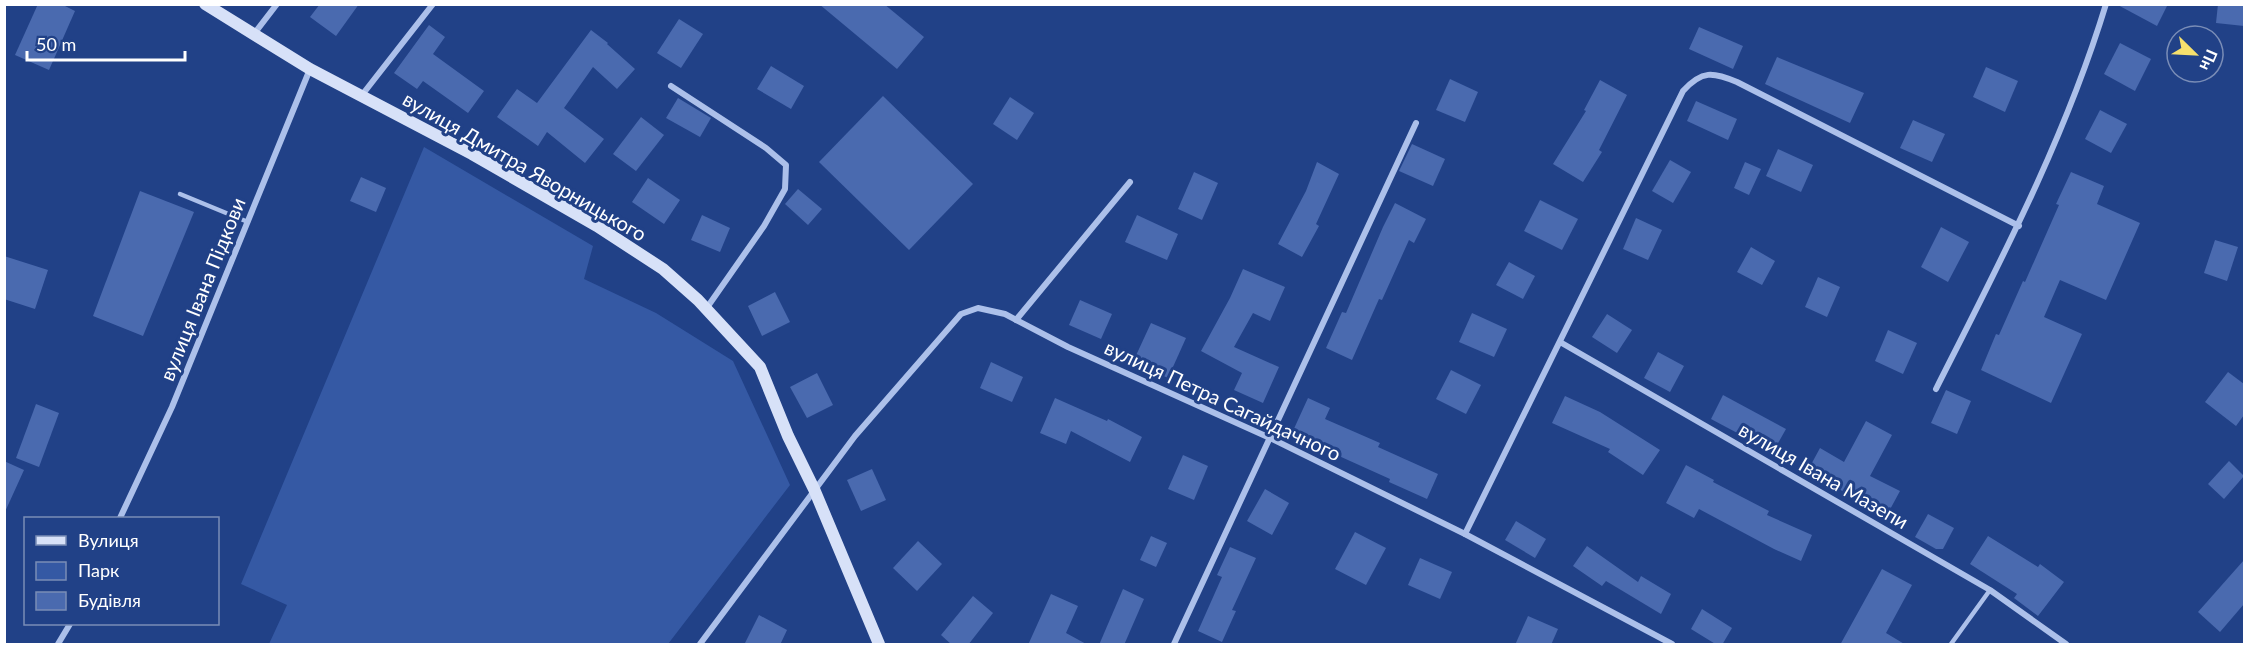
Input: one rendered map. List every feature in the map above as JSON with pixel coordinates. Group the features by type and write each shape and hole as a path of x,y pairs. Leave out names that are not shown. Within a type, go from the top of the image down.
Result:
{"street":[{"name":"вулиця Дмитра Яворницького","path":"205,4 310,69 472,154 597,226 663,269 706,309 760,367 879,645"},
{"path":"253,34 277,4"},
{"path":"361,96 433,4"},
{"path":"1936,389 2019,226 2077,88 2106,4"},
{"name":"вулиця Івана Підкови","path":"121,517 172,407 310,69"},
{"path":"1465,534 1683,91 1701,75 1718,75 1737,82 2019,226"},
{"path":"671,86 766,148 786,165 785,189 764,226 706,309"},
{"path":"1174,645 1416,123"},
{"path":"1016,320 1130,182"},
{"name":"вулиця Петра Сагайдачного","path":"700,645 855,436 961,314 978,308 998,312 1016,320 1078,351 1270,438 1465,534 1672,645"},
{"name":"вулиця Івана Мазепи","path":"1560,342 1990,590 2066,645"},
{"path":"58,645 69,625"}],"lane":[{"path":"180,194 248,222"},
{"path":"1951,645 1990,590"}],"green space":[{"path":"424,147 593,246 584,279 656,313 733,361 790,485 668,644 269,644 287,605 241,584"}],"building":[{"path":"38,4 61,4 75,11 49,70 15,55"},
{"path":"320,4 359,4 336,36 310,17"},
{"path":"819,4 884,4 924,37 897,69"},
{"path":"2116,4 2168,4 2157,26"},
{"path":"2218,4 2244,4 2244,26 2216,23"},
{"path":"679,19 703,34 681,68 657,53"},
{"path":"429,25 445,37 433,54 484,91 468,113 423,81 417,89 394,73"},
{"path":"1699,27 1743,46 1733,69 1689,49"},
{"path":"591,30 635,69 617,89 593,67 564,108 604,139 585,163 547,132 538,146 497,117 517,89 537,103"},
{"path":"2120,43 2151,59 2135,91 2104,74"},
{"path":"1777,57 1864,93 1850,123 1765,84"},
{"path":"771,66 804,86 791,109 757,89"},
{"path":"1986,67 2018,81 2005,112 1973,97"},
{"path":"1450,79 1478,92 1465,122 1436,110"},
{"path":"1600,80 1627,95 1599,150 1602,152 1583,182 1553,164 1586,111 1584,110"},
{"path":"883,96 973,184 909,250 819,162"},
{"path":"1010,97 1034,113 1017,140 993,124"},
{"path":"678,98 711,118 700,137 666,118"},
{"path":"1696,101 1737,119 1728,140 1687,121"},
{"path":"2100,110 2127,124 2111,153 2085,139"},
{"path":"641,117 664,135 636,171 613,154"},
{"path":"1913,120 1945,134 1932,162 1900,148"},
{"path":"1412,144 1445,159 1433,186 1399,171"},
{"path":"1778,149 1813,165 1801,192 1766,176"},
{"path":"1670,160 1691,172 1673,203 1652,191"},
{"path":"1317,162 1339,174 1316,224 1319,226 1302,257 1278,244 1306,191"},
{"path":"1745,162 1761,169 1749,195 1734,188"},
{"path":"1194,172 1218,183 1202,220 1178,209"},
{"path":"2071,172 2104,186 2097,204 2140,223 2106,300 2060,280 2044,317 2082,334 2051,403 1981,370 1996,334 1999,335 2023,281 2025,282"},
{"path":"361,177 386,188 376,212 350,201"},
{"path":"648,178 680,200 664,224 632,202"},
{"path":"798,189 822,209 808,225 785,204"},
{"path":"140,191 194,212 143,336 93,316"},
{"path":"1540,200 1578,219 1562,250 1524,231"},
{"path":"1395,203 1426,219 1414,243 1409,240 1352,360 1326,348 1342,312 1346,313"},
{"path":"702,215 730,228 720,252 691,240"},
{"path":"1137,215 1178,234 1167,260 1125,242"},
{"path":"1636,218 1662,230 1648,260 1623,249"},
{"path":"1941,227 1969,242 1948,282 1921,267"},
{"path":"2215,240 2238,247 2227,281 2204,273"},
{"path":"1751,247 1775,261 1762,285 1737,272"},
{"path":"4,256 48,270 35,309 4,299"},
{"path":"1509,262 1535,276 1523,299 1496,285"},
{"path":"1243,269 1285,287 1270,321 1253,313 1234,347 1279,367 1263,403 1234,390 1242,373 1201,351"},
{"path":"1818,277 1840,287 1827,317 1805,307"},
{"path":"775,292 790,322 762,336 748,306"},
{"path":"1080,300 1112,314 1101,339 1069,325"},
{"path":"1472,313 1507,329 1494,357 1459,342"},
{"path":"1607,314 1632,330 1617,353 1592,337"},
{"path":"1151,323 1186,338 1168,378 1133,362"},
{"path":"1888,330 1917,343 1903,374 1875,361"},
{"path":"1658,352 1684,366 1670,392 1644,378"},
{"path":"991,362 1023,377 1012,402 980,388"},
{"path":"1451,370 1481,385 1466,414 1436,399"},
{"path":"2228,372 2244,384 2244,415 2236,426 2205,402"},
{"path":"817,373 833,405 807,418 790,387"},
{"path":"1946,390 1971,401 1957,434 1931,423"},
{"path":"1723,395 1786,429 1773,452 1711,419"},
{"path":"1565,396 1600,412 1660,450 1643,475 1608,452 1610,449 1552,423"},
{"path":"1055,398 1107,421 1108,419 1142,437 1130,462 1071,431 1066,444 1040,433"},
{"path":"1308,398 1330,408 1325,419 1380,443 1378,447 1438,474 1427,499 1389,482 1390,479 1339,456 1340,454 1292,433"},
{"path":"36,404 59,413 39,467 16,458"},
{"path":"1866,421 1892,435 1870,476 1900,491 1887,515 1807,472 1820,448 1844,462"},
{"path":"1183,455 1208,466 1194,500 1168,489"},
{"path":"4,461 24,470 4,514"},
{"path":"2229,461 2244,476 2224,499 2208,484"},
{"path":"1686,465 1769,511 1767,515 1812,535 1801,561 1699,509 1694,518 1666,503"},
{"path":"872,469 886,500 861,511 847,480"},
{"path":"1265,489 1289,503 1272,535 1247,521"},
{"path":"1928,514 1954,528 1943,549 1936,549 1915,537"},
{"path":"1516,521 1546,539 1535,558 1505,540"},
{"path":"1355,532 1386,548 1366,585 1335,569"},
{"path":"1151,536 1167,543 1156,567 1140,560"},
{"path":"1988,536 2038,567 2040,564 2064,582 2038,616 2014,598 2017,594 1970,564"},
{"path":"918,541 942,564 917,591 893,568"},
{"path":"1587,546 1638,582 1641,576 1671,594 1661,614 1606,581 1602,586 1573,566"},
{"path":"1230,547 1256,558 1232,610 1236,611 1222,642 1198,631 1222,577 1217,575"},
{"path":"1420,558 1452,572 1440,599 1408,585"},
{"path":"2244,560 2244,604 2220,632 2198,612"},
{"path":"1882,569 1912,585 1886,633 1906,645 1840,645"},
{"path":"1123,589 1144,599 1124,645 1099,645"},
{"path":"1051,594 1078,606 1066,633 1088,645 1028,645"},
{"path":"973,596 993,613 968,645 952,645 941,635"},
{"path":"1702,609 1732,628 1722,645 1717,645 1691,629"},
{"path":"759,615 787,630 780,645 744,645"},
{"path":"1528,616 1558,629 1551,645 1515,645"}]}
